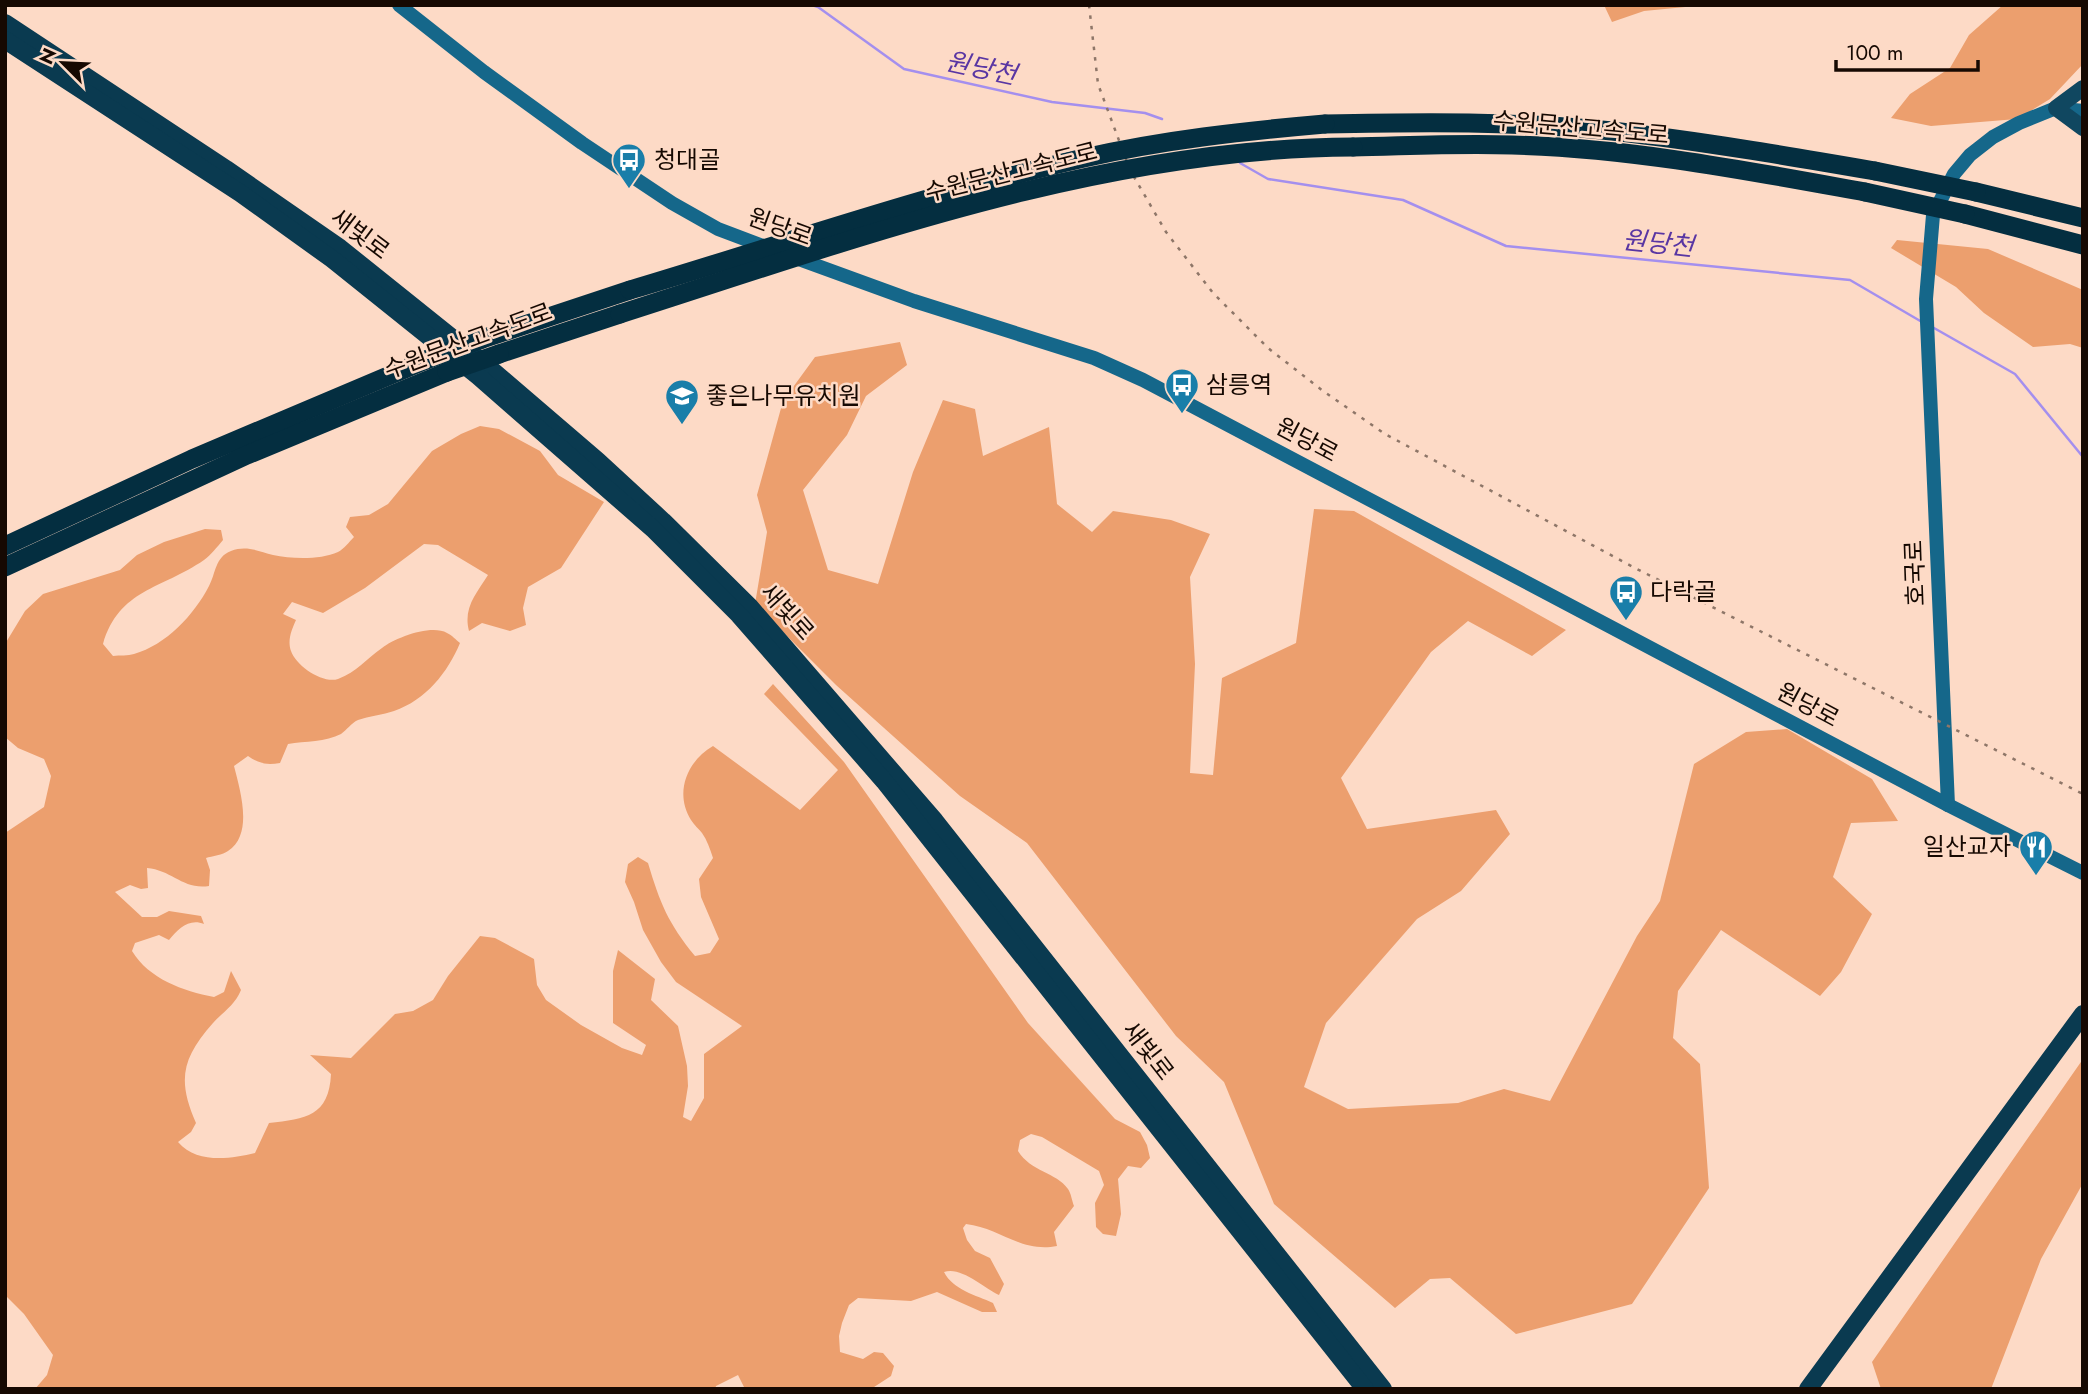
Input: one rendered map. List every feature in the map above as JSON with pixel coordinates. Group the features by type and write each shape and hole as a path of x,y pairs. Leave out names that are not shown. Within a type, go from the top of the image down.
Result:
{"highway":[{"name":"새빛로","path":"5,23 264,203 332,259 508,393 593,467 663,521 750,607 1365,1389"},
{"name":"새빛로","path":"5,40 246,190"},
{"name":"수원문산고속도로","path":"5,546 192,459 482,339 630,290 956,190 1087,157 1218,135 1325,124 1470,124 1612,131 1753,150 1875,171 2083,218"},
{"name":"수원문산고속도로","path":"5,567 247,455 447,372 499,354 899,226 1038,188 1203,158 1309,147 1466,144 1562,148 1684,162 1866,192 1965,214 2083,245"},
{"name":"새빛로","path":"797,670 935,821 1383,1389"},
{"path":"1822,1380 2083,1014"},
{"path":"1807,1389 1822,1380 1965,1196 2083,1031"}],"main road":[{"name":"원당로","path":"399,5 484,72 582,143 672,203 718,229 914,301 1094,358 1143,380 1948,806 2083,873"},
{"path":"2056,108 2083,88"},
{"name":"호국로","path":"1948,806 1926,299 1933,215 1954,174 1970,155 1993,137 2056,108"},
{"path":"2056,108 2083,111"},
{"path":"2056,108 2083,128"}],"shaded area":[{"path":"1604,5 1706,5 1644,11 1612,22"},
{"path":"2003,5 2083,5 2083,64 2050,99 2017,119 1931,126 1891,118 1910,94 1950,68 1969,35"},
{"path":"1897,240 1988,249 2083,290 2083,348 2070,344 2033,347 1984,313 1956,287 1891,248"},
{"path":"900,342 907,365 866,396 847,435 803,490 828,570 878,584 913,472 943,400 975,409 983,456 1049,427 1057,504 1092,532 1113,511 1171,520 1210,534 1190,577 1195,664 1190,773 1213,775 1222,678 1296,643 1314,509 1354,511 1566,630 1532,656 1468,621 1431,652 1341,778 1367,829 1496,810 1510,834 1461,891 1417,919 1326,1023 1304,1087 1348,1109 1458,1103 1504,1089 1550,1101 1637,936 1660,901 1694,764 1746,732 1787,729 1872,779 1898,821 1851,823 1833,877 1872,914 1841,972 1820,996 1721,930 1678,991 1673,1038 1700,1064 1709,1188 1632,1304 1516,1334 1450,1278 1430,1279 1395,1308 1274,1204 1224,1082 1176,1036 1027,843 960,796 836,685 755,604 767,532 757,495 783,401 815,357"},
{"path":"480,426 499,429 540,451 558,475 604,502 561,568 528,587 523,608 526,625 510,631 482,623 469,631 469,608 488,575 438,545 424,544 365,588 323,613 292,602 283,614 296,620 290,639 291,651 304,668 325,679 345,676 388,644 413,633 440,631 460,643 434,684 406,706 358,720 335,737 288,744 280,763 263,763 248,756 234,766 243,811 241,834 228,851 206,858 210,870 209,886 185,883 164,872 147,868 148,888 141,889 130,885 115,892 142,917 157,917 169,911 201,916 204,924 193,922 180,929 169,940 159,935 135,943 132,951 139,961 157,976 179,987 214,997 224,992 231,971 241,990 203,1036 189,1059 186,1094 196,1123 191,1132 178,1142 204,1157 225,1158 255,1153 269,1123 304,1117 313,1113 326,1099 331,1074 310,1055 351,1058 395,1014 413,1011 433,1000 448,976 480,936 495,938 534,959 537,985 546,1000 581,1025 622,1048 642,1055 646,1045 613,1023 613,971 618,950 655,979 651,1000 678,1026 687,1066 688,1086 683,1117 691,1121 704,1098 704,1054 742,1026 676,982 661,962 643,930 625,882 628,864 638,857 648,863 671,923 695,956 710,953 719,939 701,897 699,879 713,858 704,836 686,810 684,799 686,778 696,760 713,746 800,810 838,770 764,694 773,684 844,762 1028,1023 1115,1119 1140,1132 1150,1158 1141,1168 1128,1166 1118,1179 1121,1214 1116,1236 1103,1234 1096,1227 1095,1203 1104,1185 1099,1171 1042,1137 1031,1134 1020,1140 1018,1151 1023,1158 1063,1183 1071,1195 1074,1206 1054,1232 1057,1246 1032,1246 966,1224 963,1228 967,1240 975,1251 990,1258 1004,1284 999,1295 958,1272 944,1272 959,1288 993,1303 997,1312 982,1312 937,1292 911,1301 858,1298 849,1305 842,1323 840,1352 863,1359 874,1352 883,1353 894,1366 891,1376 871,1389 745,1389 738,1375 715,1389 35,1389 47,1375 53,1355 24,1314 5,1295 5,833 44,807 51,776 44,759 18,748 5,737 5,644 25,611 43,594 120,570 137,555 164,542 205,529 221,530 223,540 207,558 131,601 110,626 103,644 113,656 132,655 146,650 168,636 187,618 203,597 219,561 226,554 236,549 247,549 306,558 338,552 354,537 346,527 350,517 369,515 388,504 432,451"},
{"path":"2083,1059 2083,1183 2041,1259 1991,1389 1881,1389 1872,1362"}],"waterway":[{"name":"원당천","path":"812,5 904,69 1052,102 1145,113 1162,119"},
{"name":"원당천","path":"1240,163 1268,179 1403,200 1506,246 1850,280 1922,322"},
{"name":"원당천","path":"1934,328 2015,374 2083,457"}],"railway":[{"path":"1089,5 1098,84 1130,170 1166,232 1213,293 1268,348 1385,434 1635,568 2083,794"}],"place":[{"name":"청대골","path":"629,190"},
{"name":"삼릉역","path":"1182,415"},
{"name":"좋은나무유치원","path":"682,426"},
{"name":"다락골","path":"1626,622"},
{"name":"일산교자","path":"2036,877"}]}
